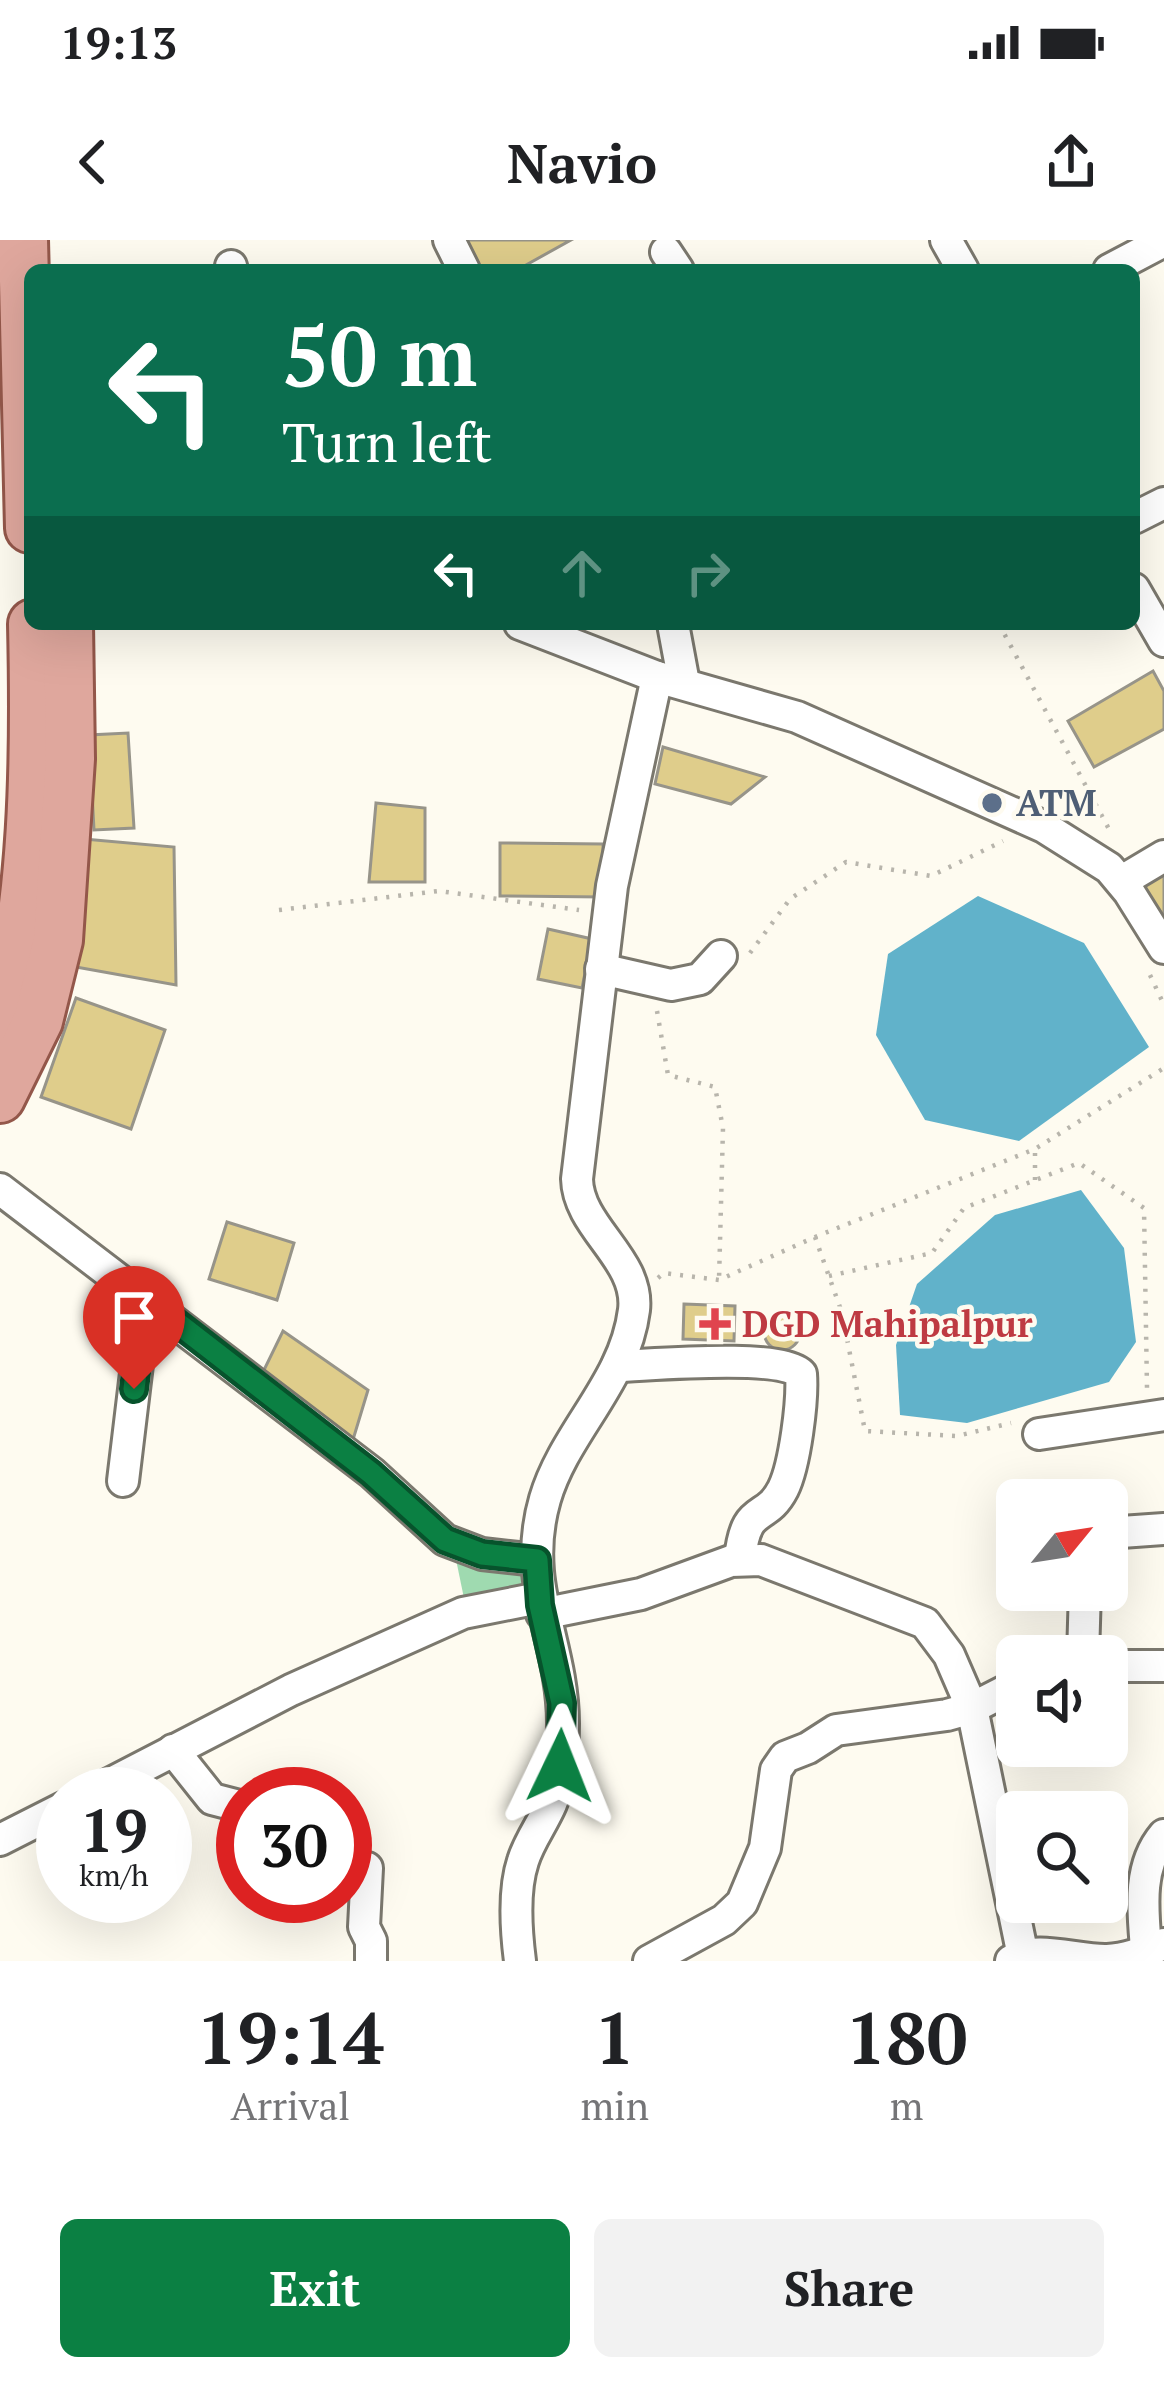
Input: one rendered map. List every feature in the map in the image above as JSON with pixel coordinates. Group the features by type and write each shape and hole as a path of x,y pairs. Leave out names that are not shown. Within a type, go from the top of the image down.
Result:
{"main road":[{"path":"23,240 24,281"},
{"path":"0,1032 15,966 28,852 33,630"},
{"path":"0,1098 38,1021 58,940 70,759 68,630"}],"street":[{"path":"1120,264 1164,241"},
{"path":"1140,599 1164,641"},
{"path":"536,630 671,680 797,718 1044,827 1084,849 1122,881 1155,956"},
{"path":"520,1961 519,1877 523,1858 552,1801 563,1726 541,1606 536,1543 550,1485 617,1366 634,1311 631,1282 578,1190 601,970 621,836 671,680 673,630"},
{"path":"1122,881 1164,856"},
{"path":"601,970 671,986 700,979 732,959"},
{"path":"0,1189 371,1473 445,1540 482,1554 537,1560"},
{"path":"123,1481 145,1298"},
{"path":"617,1366 754,1363 791,1366 801,1374 784,1487 745,1526 740,1559"},
{"path":"1029,1428 1155,1403"},
{"path":"1128,1532 1164,1529"},
{"path":"140,1767 291,1690 463,1613 641,1594 740,1559 760,1560 925,1623 949,1655 972,1708 1020,1958 1106,1960 1152,1952 1143,1887 1150,1851 1164,1835"},
{"path":"1128,1666 1164,1666"},
{"path":"667,1957 742,1903 765,1848 776,1770 785,1757 836,1730 947,1715 996,1696"},
{"path":"172,1750 216,1800"},
{"path":"0,1840 36,1822"},
{"path":"364,1923 371,1961"}],"path":[{"path":"1003,630 1114,840"},
{"path":"732,959 790,899 846,862 931,876 1005,840"},
{"path":"279,910 439,891 609,914"},
{"path":"1155,956 1164,1005"},
{"path":"657,1009 668,1075 715,1087 723,1128 719,1280"},
{"path":"634,1296 664,1273 719,1280 1035,1149 1163,1070"},
{"path":"1035,1149 1035,1180"},
{"path":"829,1276 932,1252 964,1208 1079,1163 1144,1208 1155,1403"},
{"path":"815,1237 842,1313 865,1431 957,1436 1029,1428"}],"green space":[{"path":"532,1542 535,1596 466,1608 453,1545"}],"water":[{"path":"978,896 1084,943 1149,1047 1019,1141 925,1120 876,1035 888,954"},
{"path":"1081,1190 1124,1248 1136,1342 1109,1382 967,1423 900,1415 896,1345 917,1284 995,1215"}],"building":[{"path":"466,240 571,240 528,264 479,264"},
{"path":"1153,671 1164,691 1164,729 1094,767 1068,721"},
{"path":"128,733 134,828 94,830 89,735"},
{"path":"663,747 765,777 731,804 655,784"},
{"path":"376,803 425,808 425,882 369,882"},
{"path":"84,839 174,847 176,985 76,967"},
{"path":"500,843 603,844 603,897 500,896"},
{"path":"1164,866 1164,921 1141,880"},
{"path":"548,929 592,939 582,988 538,979"},
{"path":"76,998 165,1030 131,1129 41,1097"},
{"path":"227,1222 294,1243 277,1300 209,1279"},
{"path":"684,1304 735,1306 734,1341 683,1339"},
{"path":"782,1314 794,1320 800,1332 794,1344 782,1350 770,1344 764,1332 770,1320"},
{"path":"283,1331 368,1390 352,1443 262,1374"}],"place":[{"name":"ATM","path":"992,803"},
{"name":"DGD Mahipalpur","path":"715,1324"}],"route":[{"path":"134,1389 145,1298 371,1473 445,1540 482,1554 537,1560 540,1605 562,1703 560,1766"}]}
